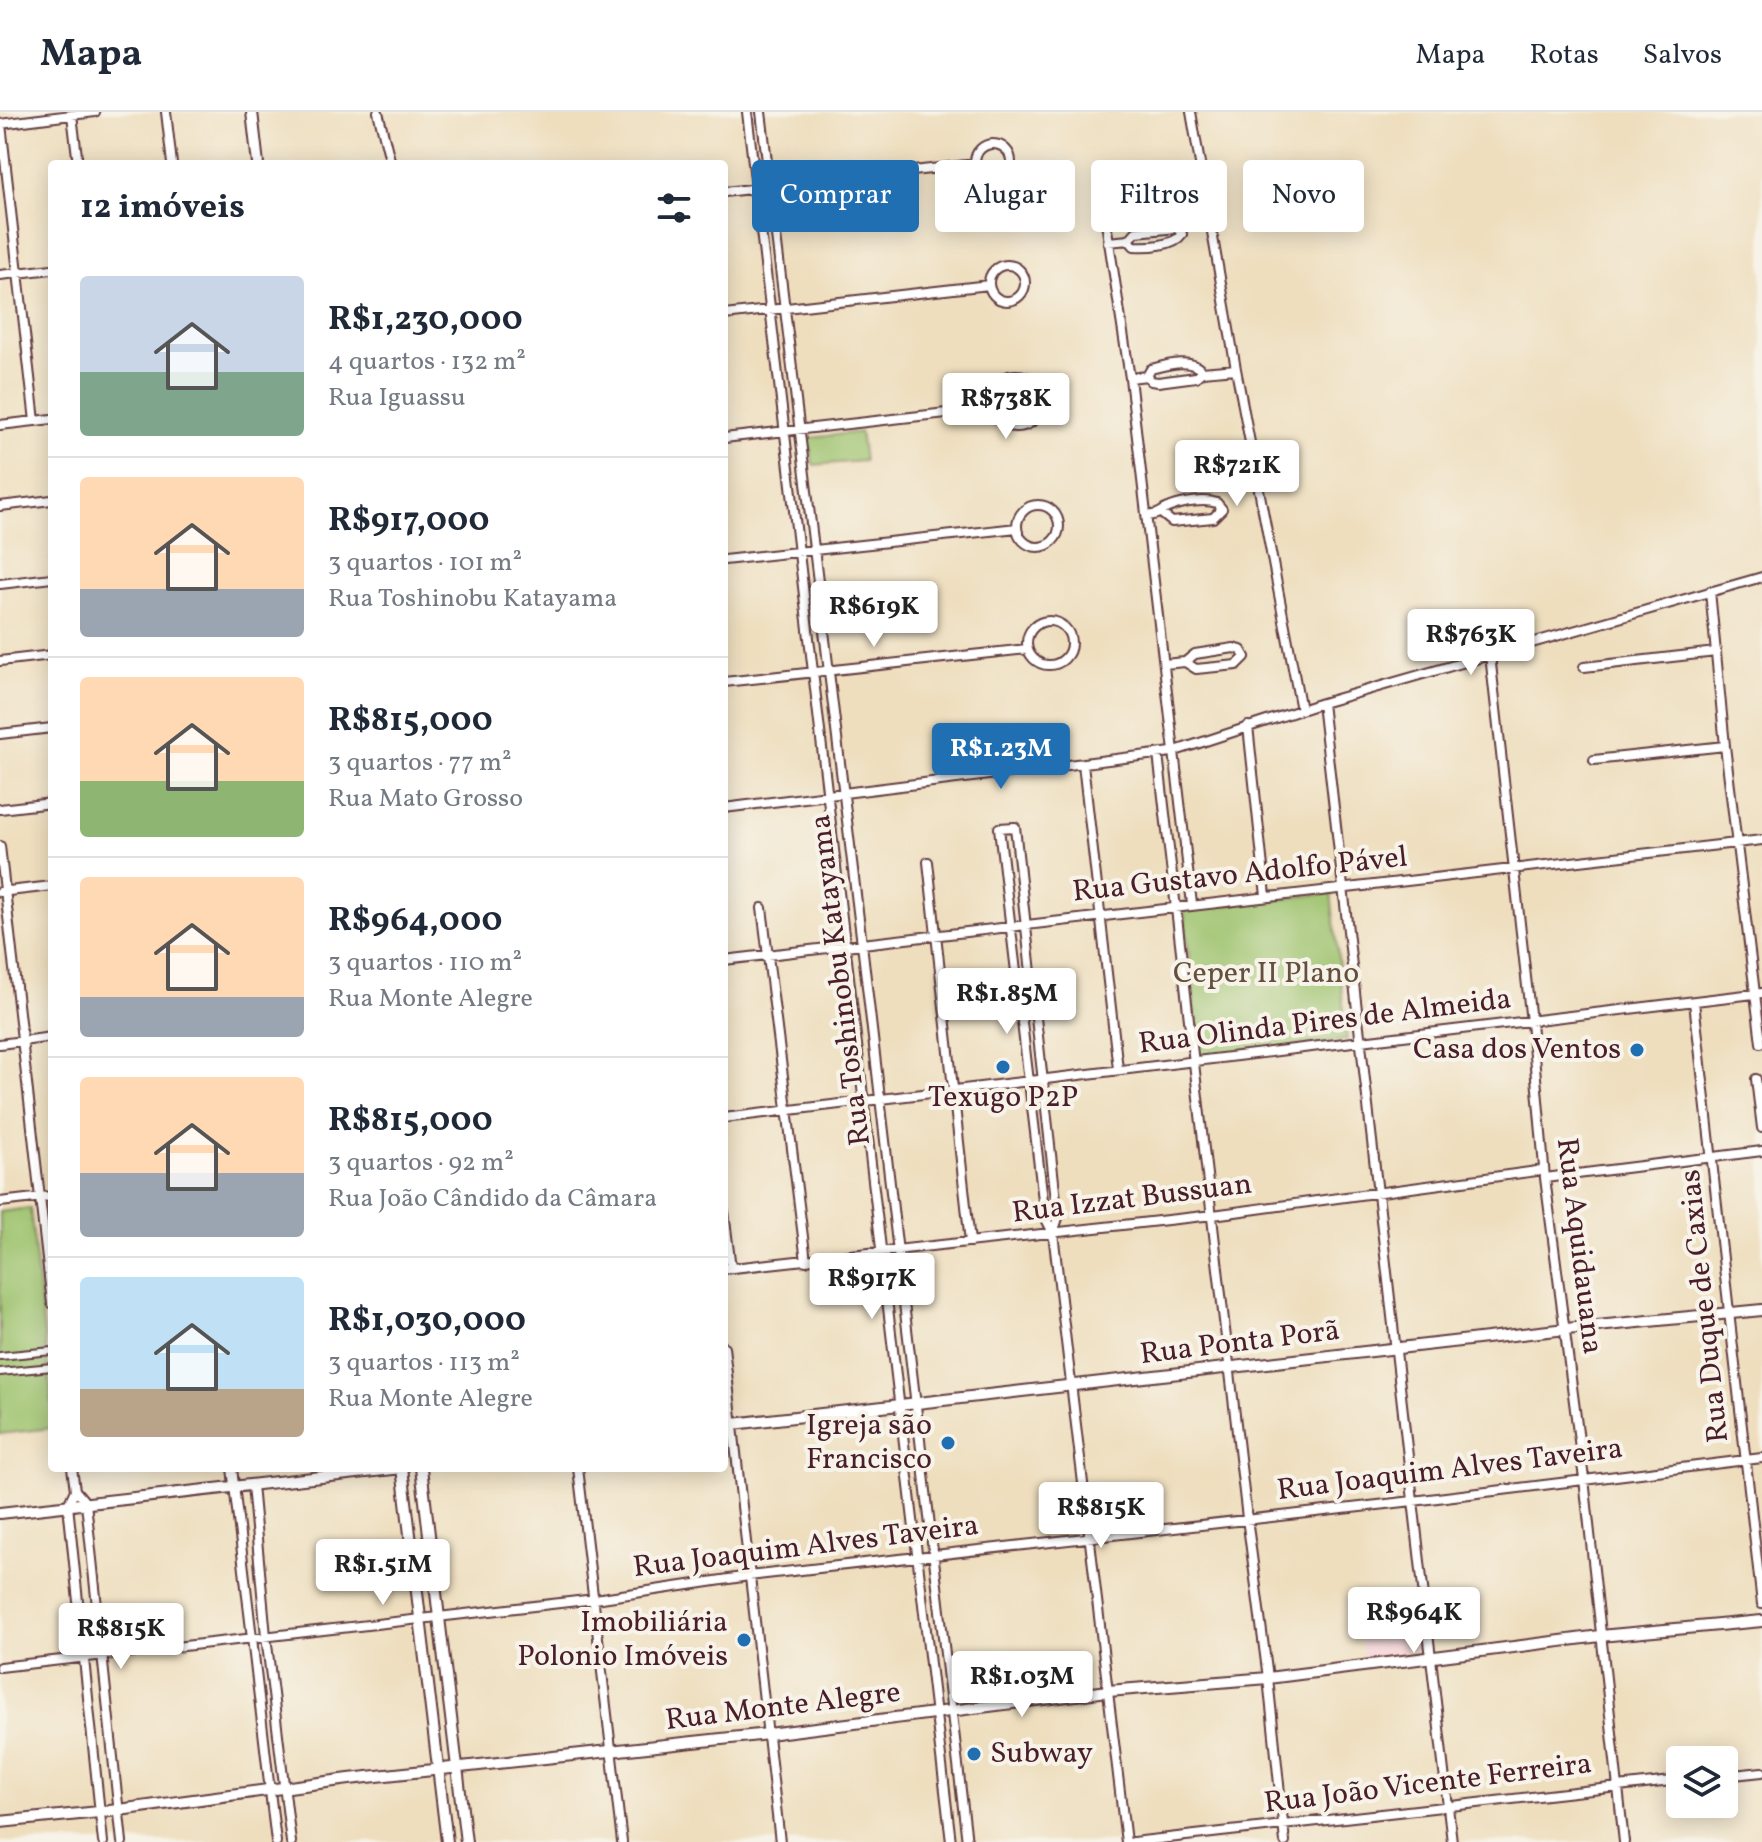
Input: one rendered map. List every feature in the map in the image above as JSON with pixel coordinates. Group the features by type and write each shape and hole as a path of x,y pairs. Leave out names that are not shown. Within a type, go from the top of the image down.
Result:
{"street":[{"path":"35,421 0,124 95,112"},
{"path":"166,112 172,160"},
{"path":"252,112 258,160"},
{"path":"378,112 390,160"},
{"name":"Rua Toshinobu Katayama","path":"747,112 753,160"},
{"name":"Rua Toshinobu Katayama","path":"761,112 766,160"},
{"path":"1191,112 1301,710"},
{"path":"72,115 78,160"},
{"path":"991,144 1004,148 1011,161 1006,174 994,180 983,176 976,164 978,151 991,144"},
{"path":"728,192 752,188"},
{"path":"1108,242 1129,240 1136,232 1170,227 1177,228 1182,234 1175,241 1142,247 1134,246 1129,240"},
{"name":"Rua Toshinobu Katayama","path":"761,232 951,1842"},
{"name":"Rua Toshinobu Katayama","path":"775,232 967,1842"},
{"path":"1107,232 1130,378 1192,904"},
{"path":"1004,265 1017,268 1025,280 1022,292 1011,301 998,298 989,285 994,272 1004,265"},
{"path":"0,275 48,269"},
{"path":"728,314 989,285"},
{"path":"1147,376 1151,369 1190,363 1199,366 1202,372"},
{"path":"1147,376 1151,381 1158,382 1196,377 1202,372 1236,369"},
{"path":"1014,375 1031,379 1042,394 1041,410 1024,426 1015,427 1000,421 991,408 993,390 1005,377 1014,375"},
{"path":"1130,378 1147,376"},
{"path":"728,438 991,408"},
{"path":"0,425 48,419"},
{"path":"0,506 48,500"},
{"path":"1147,516 1162,514 1172,506 1210,501 1222,509 1213,518 1172,522 1162,514"},
{"path":"1036,505 1054,512 1059,524 1055,538 1043,546 1024,541 1017,528 1024,510 1036,505"},
{"path":"728,560 1017,528"},
{"path":"728,808 1172,752 1322,703 1762,577"},
{"path":"0,584 48,578"},
{"path":"1710,591 1725,746 1759,993 1761,1043"},
{"path":"1043,622 1063,626 1070,638 1071,646 1064,660 1050,666 1035,661 1027,649 1031,629 1043,622"},
{"path":"1164,664 1185,662 1195,654 1234,648 1241,650 1245,657 1237,665 1196,669 1185,662"},
{"path":"728,682 1027,649"},
{"path":"1584,667 1716,652"},
{"path":"0,661 48,655"},
{"name":"Rua Aquidauana","path":"1490,655 1545,1174 1584,1479 1624,1842"},
{"path":"1322,703 1452,1842"},
{"path":"1248,726 1266,896"},
{"path":"0,734 48,728"},
{"path":"1594,760 1725,746"},
{"path":"1158,754 1285,1842"},
{"path":"1083,764 1118,1069"},
{"path":"0,809 48,803"},
{"path":"1053,1233 1058,1218 1045,1078 1015,827 999,828 1045,1217 1053,1233 1126,1842"},
{"name":"Rua Gustavo Adolfo Pável","path":"728,960 1762,840"},
{"path":"0,846 48,1268"},
{"path":"928,862 970,1242"},
{"path":"835,872 853,869"},
{"path":"3,892 48,886"},
{"path":"762,908 806,1261"},
{"name":"Rua Olinda Pires de Almeida","path":"728,1118 1759,993"},
{"name":"Rua Duque de Caxias","path":"1694,1002 1762,1604"},
{"path":"0,1044 48,1038"},
{"path":"1756,1079 1762,1128"},
{"name":"Rua Izzat Bussuan","path":"728,1269 1762,1151"},
{"path":"0,1202 48,1196"},
{"name":"Rua Ponta Porã","path":"728,1425 1566,1329 1762,1310"},
{"path":"0,1356 48,1351"},
{"path":"16,1355 32,1368"},
{"path":"0,1372 48,1367"},
{"path":"728,1425 780,1842"},
{"name":"Rua Joaquim Alves Taveira","path":"0,1667 595,1599 749,1576 1762,1458"},
{"path":"73,1472 75,1490 86,1503 122,1842"},
{"path":"232,1472 276,1842"},
{"path":"0,1513 252,1485 330,1472"},
{"path":"402,1472 447,1842"},
{"path":"421,1472 466,1842"},
{"path":"579,1472 622,1842"},
{"path":"252,1485 266,1636 291,1842"},
{"path":"75,1490 68,1505 103,1842"},
{"name":"Rua Monte Alegre","path":"0,1822 768,1734 1108,1691 1268,1678 1600,1636 1762,1621"},
{"path":"1738,1775 1762,1772"},
{"name":"Rua João Vicente Ferreira","path":"1133,1842 1666,1781"}],"shaded area":[{"path":"1419,1600 1426,1649 1363,1657 1357,1608"}],"green space":[{"path":"860,432 864,461 813,465 809,438"},
{"name":"Ceper II Plano","path":"1331,893 1347,1040 1199,1056 1184,910"},
{"path":"30,1208 48,1368 48,1428 0,1434 0,1212"}],"place":[{"name":"Casa dos Ventos","path":"1637,1050"},
{"name":"Texugo P2P","path":"1003,1067"},
{"name":"Igreja são Francisco","path":"948,1443"},
{"name":"Imobiliária Polonio Imóveis","path":"744,1640"},
{"name":"Subway","path":"974,1754"}]}
